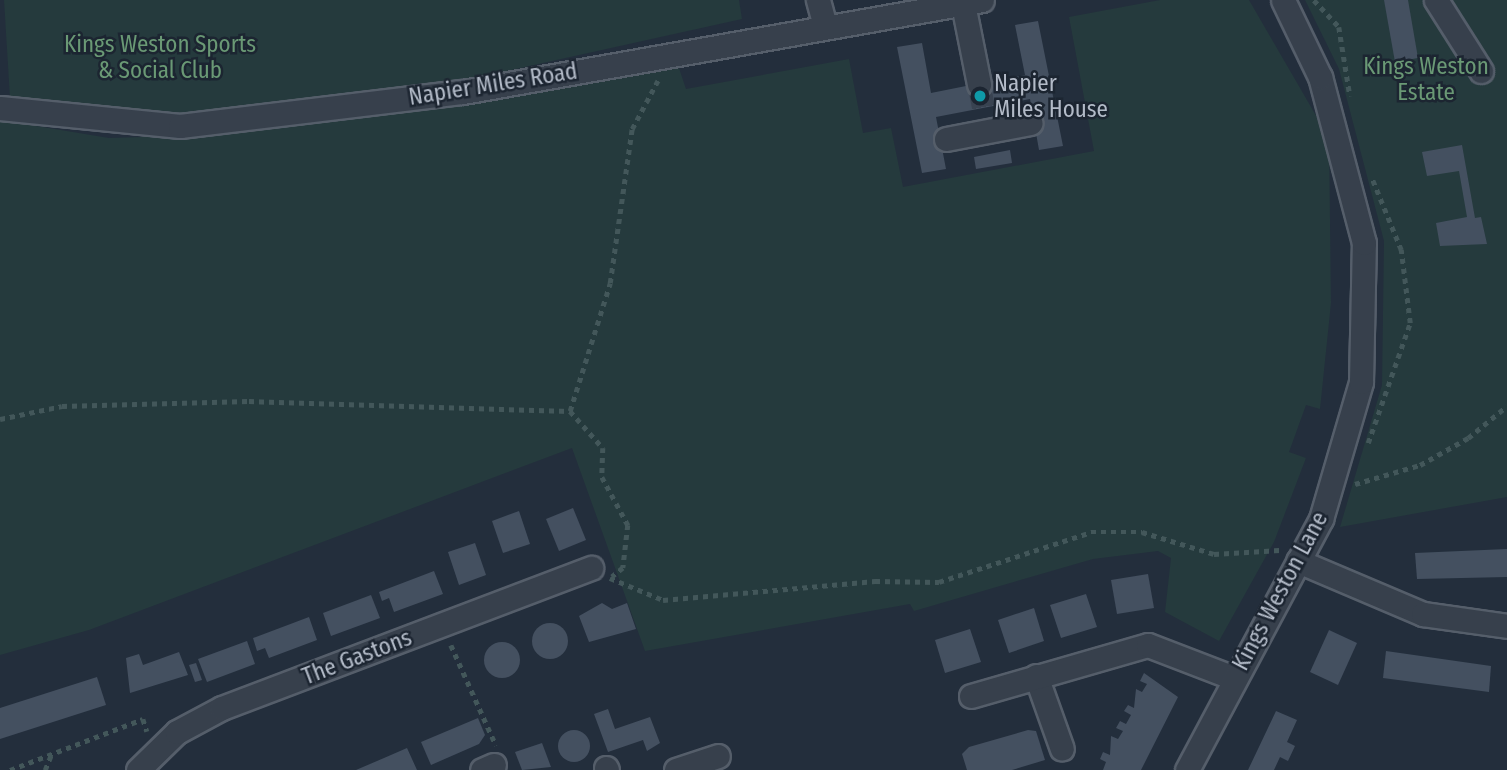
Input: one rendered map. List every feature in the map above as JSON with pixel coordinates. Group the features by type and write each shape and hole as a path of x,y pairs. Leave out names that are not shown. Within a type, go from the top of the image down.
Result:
{"street":[{"path":"818,0 825,26"},
{"name":"Kings Weston Lane","path":"1187,770 1321,519 1361,382 1364,243 1320,77 1283,0"},
{"path":"1436,0 1480,71"},
{"path":"973,2 979,84"},
{"name":"Napier Miles Road","path":"0,108 180,126 463,92 973,2"},
{"path":"946,139 986,121 1030,123"},
{"path":"1298,561 1423,614 1507,626"},
{"name":"The Gastons","path":"138,770 154,752 222,708 591,568"},
{"path":"971,696 1147,645 1234,678"},
{"path":"1036,676 1062,749"},
{"path":"676,770 718,756"}],"path":[{"path":"570,411 610,283 632,129 658,80 670,78"},
{"path":"0,419 62,406 249,401 570,411 603,448 602,477 628,525 623,568 611,578 663,600 875,581 939,582 1091,532 1142,532 1214,554 1275,548 1298,561"},
{"path":"1347,486 1420,465 1468,438 1507,406"},
{"path":"460,668 488,724"},
{"path":"10,770 143,719 154,752"},
{"path":"45,770 51,754"}],"green space":[{"name":"Kings Weston Sports & Social Club","path":"4,0 739,0 742,19 434,87 169,115 10,98"},
{"path":"1160,0 1249,0 1329,138 1331,303 1320,409 1306,405 1289,452 1306,458 1274,542 1219,641 1165,612 1171,558 1158,551 1093,559 914,611 910,604 645,651 572,448 89,630 0,655 0,120 109,138 174,136 678,65 686,89 849,59 863,133 891,128 903,187 1094,151 1069,17"},
{"name":"Kings Weston Estate","path":"1305,0 1507,0 1507,497 1340,527 1382,385 1384,241 1339,69"}],"building":[{"path":"1384,0 1408,0 1418,58 1395,62"},
{"path":"1038,21 1063,146 1039,150 1030,99 936,117 946,169 922,173 897,47 922,43 931,93 1025,75 1015,25"},
{"path":"1462,145 1475,218 1481,217 1487,244 1440,246 1436,223 1467,217 1459,171 1427,176 1422,152"},
{"path":"1010,150 1012,163 976,169 974,157"},
{"path":"573,508 586,540 559,551 546,519"},
{"path":"519,511 530,544 503,553 492,521"},
{"path":"475,543 486,575 459,585 448,552"},
{"path":"1507,549 1507,577 1417,579 1415,553"},
{"path":"434,571 443,594 394,612 389,598 382,601 379,592"},
{"path":"1148,574 1154,608 1117,614 1111,580"},
{"path":"1086,594 1097,627 1061,638 1050,605"},
{"path":"371,595 380,618 331,636 323,613"},
{"path":"602,603 612,609 627,603 636,629 589,642 579,616"},
{"path":"1034,608 1044,641 1009,653 998,620"},
{"path":"309,617 317,640 269,658 265,648 257,651 253,638"},
{"path":"550,623 563,628 568,641 563,654 550,659 537,654 532,641 537,628"},
{"path":"970,629 981,662 945,673 935,640"},
{"path":"1329,630 1357,643 1338,685 1310,672"},
{"path":"247,641 255,664 207,682 198,659"},
{"path":"502,642 515,647 520,660 515,673 502,678 489,673 484,660 489,647"},
{"path":"1386,651 1491,666 1489,692 1383,678"},
{"path":"179,652 188,675 130,693 126,658 139,654 143,665"},
{"path":"196,663 202,680 195,682 189,665"},
{"path":"1144,673 1178,697 1141,770 1103,770 1106,762 1100,759 1103,752 1110,755 1111,736 1118,739 1123,731 1116,728 1120,721 1126,724 1131,715 1124,711 1128,705 1134,708 1136,689 1142,692 1147,684 1140,681"},
{"path":"97,677 106,705 0,739 0,708"},
{"path":"608,709 615,729 650,717 660,743 647,751 643,740 608,752 594,714"},
{"path":"1276,711 1297,720 1287,742 1295,746 1288,761 1280,757 1274,770 1248,770"},
{"path":"478,718 485,735 479,744 431,765 421,742"},
{"path":"574,730 585,735 590,746 585,757 574,762 563,757 558,746 563,735"},
{"path":"1028,730 1036,731 1045,760 1012,770 967,770 962,754 969,747"},
{"path":"542,743 551,767 522,770 515,752"},
{"path":"407,748 417,770 356,770 384,758"}],"tunnel":[{"path":"979,84 984,110"}],"place":[{"name":"Napier Miles House","path":"980,96"}]}
